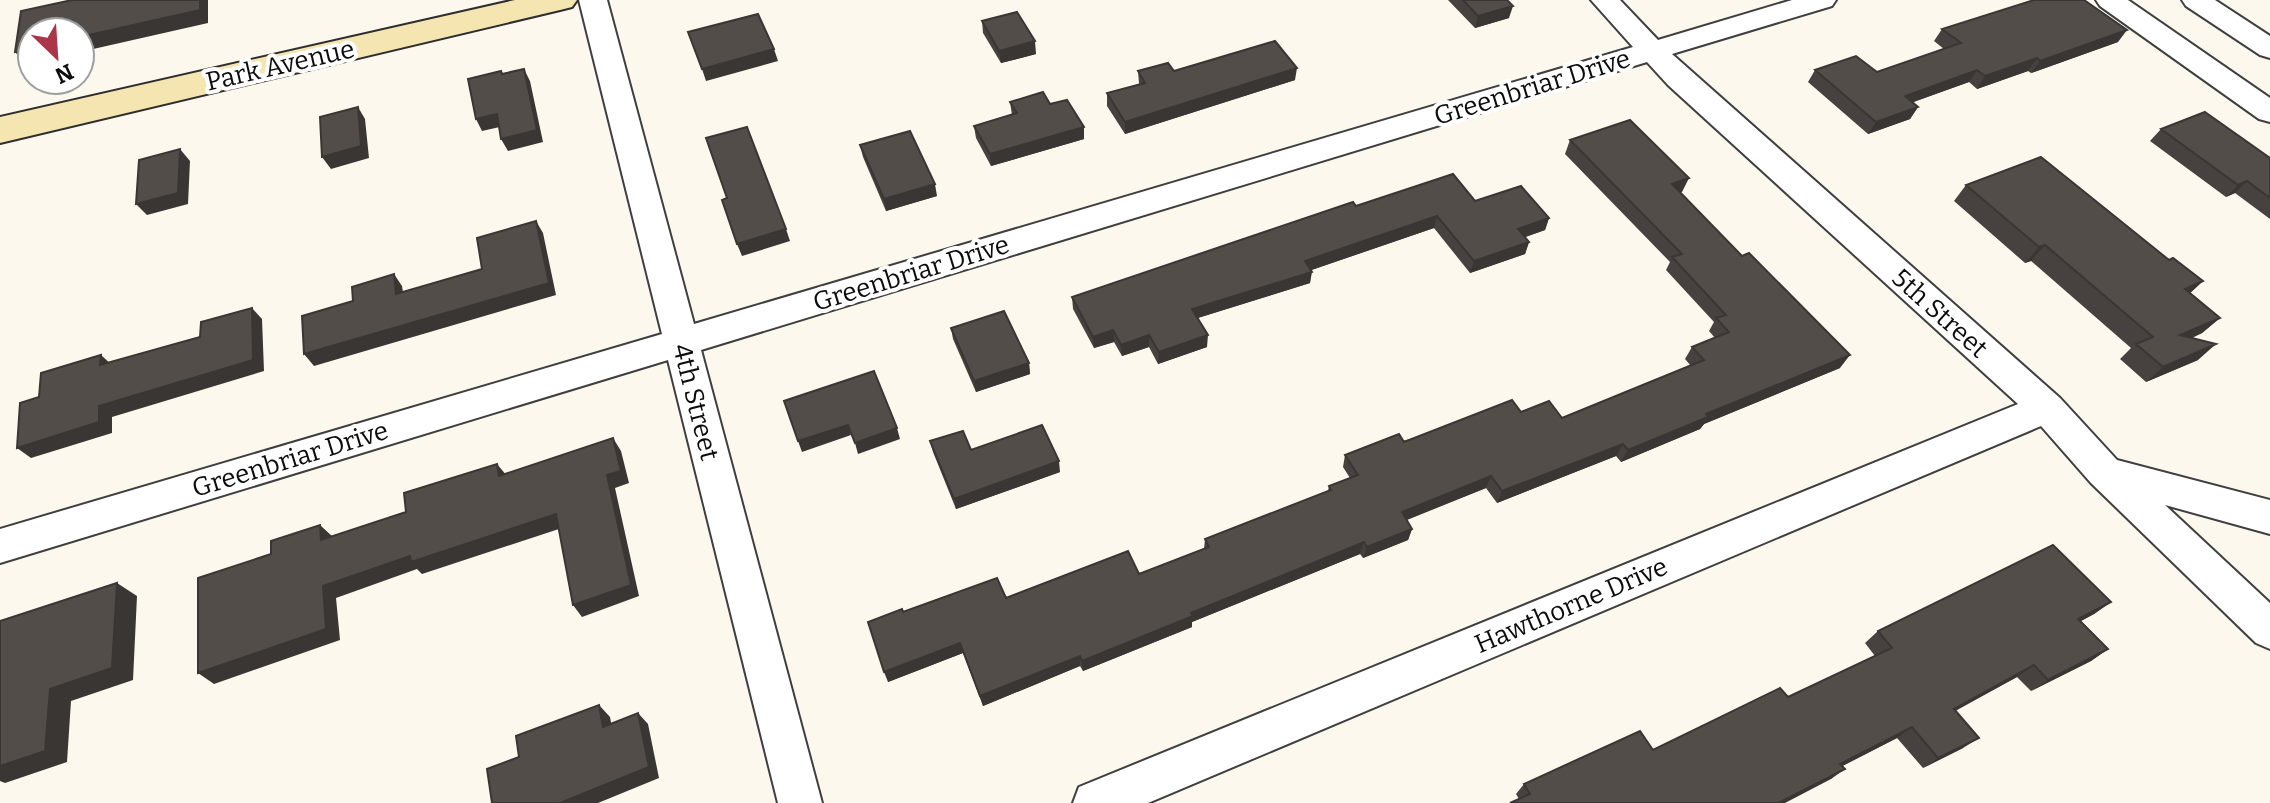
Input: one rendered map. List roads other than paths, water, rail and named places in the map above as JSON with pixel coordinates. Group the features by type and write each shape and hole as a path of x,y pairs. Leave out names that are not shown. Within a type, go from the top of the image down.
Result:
{"street":[{"name":"Park Avenue","path":"0,130 560,0"},
{"name":"4th Street","path":"593,0 800,803"},
{"name":"5th Street","path":"1605,0 1678,78 2047,408 2104,472 2270,630"},
{"name":"Greenbriar Drive","path":"0,546 1822,0"},
{"path":"2110,0 2270,112"},
{"path":"2196,0 2270,49"},
{"name":"Hawthorne Drive","path":"1095,803 2047,408"},
{"path":"2104,472 2270,517"}]}
